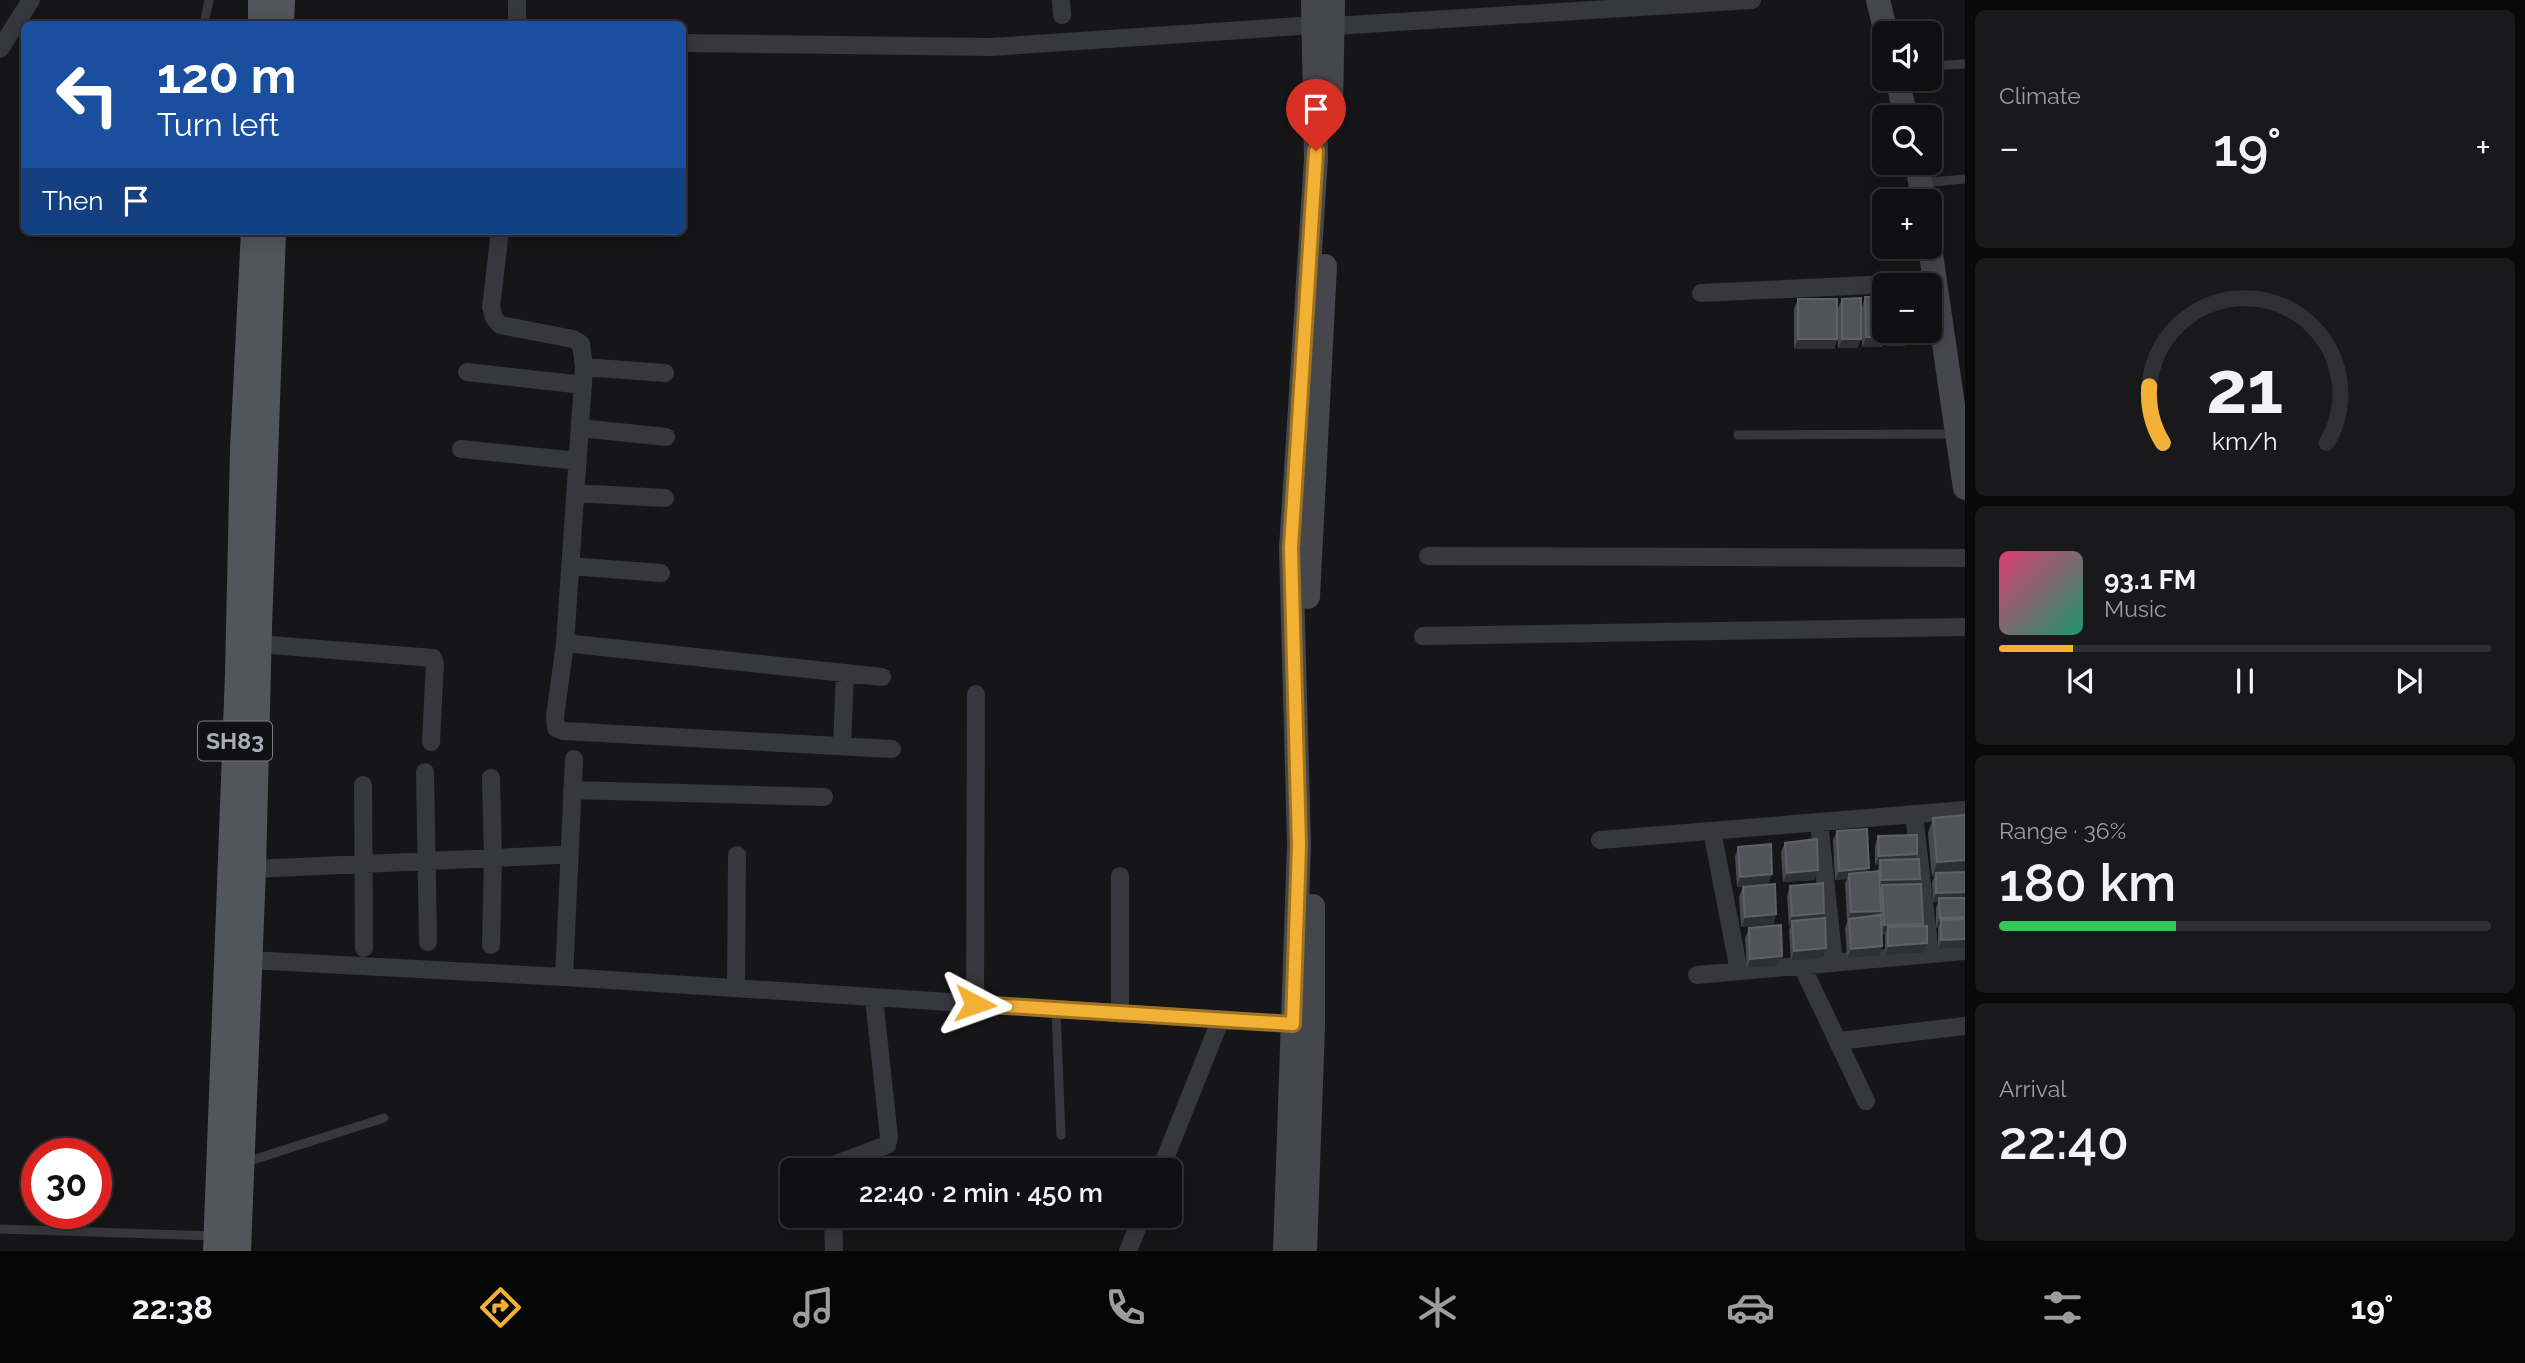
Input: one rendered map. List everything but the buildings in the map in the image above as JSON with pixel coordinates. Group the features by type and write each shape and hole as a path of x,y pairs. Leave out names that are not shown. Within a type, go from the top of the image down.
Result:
{"main road":[{"path":"261,0 261,21"},
{"path":"281,21 282,0"},
{"name":"SH83","path":"223,1246 243,449 254,235"},
{"name":"SH83","path":"223,1246 241,1164 273,235"}],"street":[{"path":"0,49 8,21 31,0"},
{"path":"517,0 517,21"},
{"path":"1313,0 1325,26"},
{"path":"1284,1251 1314,918 1307,575 1322,333 1325,26 1333,0"},
{"path":"686,43 992,47 1752,0"},
{"path":"1878,0 1883,21"},
{"path":"500,235 491,307 494,318 500,325 573,339 581,344 584,376 565,643 556,727 564,731 892,749"},
{"path":"1701,293 1872,285"},
{"path":"1942,330 1965,488"},
{"path":"467,372 584,376 666,373"},
{"path":"580,428 666,437"},
{"path":"461,449 578,461"},
{"path":"575,493 665,498"},
{"path":"1428,556 1965,558"},
{"path":"570,566 661,573"},
{"path":"1423,636 1965,627"},
{"path":"565,643 882,677"},
{"path":"258,644 433,658 435,663 431,742"},
{"path":"842,746 845,673"},
{"path":"975,1004 976,694"},
{"path":"564,977 574,760"},
{"path":"425,772 428,942"},
{"path":"491,778 491,945"},
{"path":"363,785 364,948"},
{"path":"572,790 824,797"},
{"path":"1600,840 1965,810"},
{"path":"1914,814 1930,954"},
{"path":"1819,822 1834,963"},
{"path":"1712,831 1739,971"},
{"path":"253,869 557,855"},
{"path":"736,989 737,855"},
{"path":"1120,876 1121,1014"},
{"path":"1697,975 1965,951"},
{"path":"249,960 564,977 1303,1025"},
{"path":"1802,965 1866,1101"},
{"path":"852,1158 887,1145 889,1137 874,998"},
{"path":"1165,1158 1220,1021"},
{"path":"1303,1025 1305,1251"},
{"path":"1839,1041 1965,1026"},
{"path":"833,1228 834,1251"},
{"path":"1128,1251 1137,1228"}],"lane":[{"path":"205,21 209,0"},
{"path":"1942,65 1965,64"},
{"path":"1920,182 1965,179"},
{"path":"1738,435 1957,434"},
{"path":"1055,1010 1060,1135"},
{"path":"241,1164 384,1118"},
{"path":"0,1229 223,1246"}],"route":[{"path":"975,1004 1293,1024 1299,845 1291,548 1316,151"}]}
